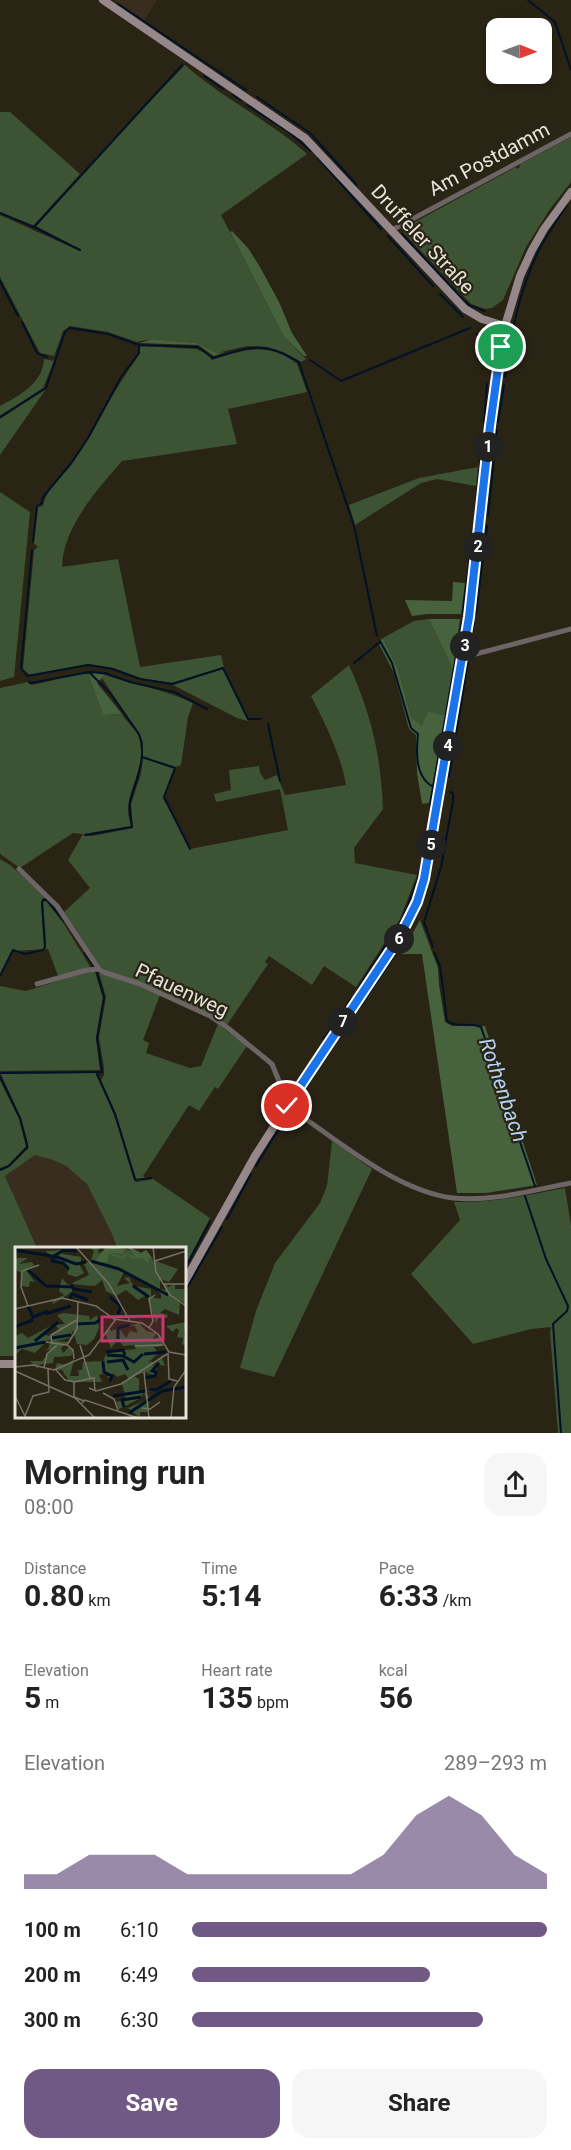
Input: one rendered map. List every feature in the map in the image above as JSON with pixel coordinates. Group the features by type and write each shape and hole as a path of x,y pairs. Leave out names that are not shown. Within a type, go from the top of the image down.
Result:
{"street":[{"name":"Druffeler Straße","path":"103,0 305,138 465,309 482,319 505,326"},
{"name":"Am Postdamm","path":"392,230 571,134"},
{"path":"186,1279 252,1162 399,938 417,902 430,850 463,654 475,573 490,426 505,326 517,285 532,250 571,192"},
{"path":"463,654 472,655 571,629"},
{"path":"19,869 57,906 99,969 87,970 37,984"},
{"name":"Pfauenweg","path":"99,969 140,984 210,1016 228,1028 272,1064 289,1103"},
{"path":"289,1103 398,1181 437,1195 477,1198 571,1183"}],"shaded area":[{"path":"115,0 157,0 144,20"},
{"path":"35,1155 66,1166 88,1184 117,1247 37,1247 5,1176"}],"green space":[{"path":"185,65 307,154 221,215 284,337 306,359 301,362 283,352 267,347 247,346 217,353 196,343 152,339 137,342 108,332 70,326 63,331 54,356 40,353 0,277 0,215 80,251 36,226"},
{"path":"0,112 10,112 80,174 33,226 0,212"},
{"path":"571,137 571,182 550,209 526,247 503,300 492,308 485,309 471,304 404,233 406,227 516,167 517,169 519,165"},
{"path":"232,231 248,248 260,267 279,302 292,333 307,356 304,356 284,337 230,232"},
{"path":"152,339 196,343 217,353 225,352 214,356 198,345 140,343"},
{"path":"140,346 196,349 206,353 212,360 245,351 276,352 297,364 307,392 228,409 237,444 122,461 83,510 68,538 62,567 118,559 140,667 221,655 224,667 173,683 140,678 113,668 89,664 30,675 23,669 34,550 38,547 34,543 38,507 43,506 51,488 70,467 81,450 137,357"},
{"path":"44,359 54,361 43,388 0,416 0,406 35,382 43,368"},
{"path":"46,389 0,455 0,419"},
{"path":"478,467 476,486 437,479 421,483 355,525 349,505 419,478"},
{"path":"0,492 30,512 14,677 0,681"},
{"path":"453,582 465,583 461,614 412,616 405,600 452,601"},
{"path":"429,619 453,670 445,715 428,713 423,727 411,717 398,669 383,638 414,621"},
{"path":"429,619 460,619 453,670"},
{"path":"383,638 398,669 411,717 422,726 428,712 445,715 429,803 422,804 417,773 416,735 409,729 394,673 378,642"},
{"path":"349,665 369,718 380,771 383,809 354,848 355,863 417,875 400,919 356,987 324,966 312,985 269,956 265,962 268,964 227,1025 105,971 100,966 64,912 90,888 68,860 83,834 73,833 20,868 0,854 0,688 28,682 31,685 88,674 103,715 122,714 138,735 142,751 128,803 131,826 84,834 92,836 133,828 131,804 141,774 143,758 175,768 163,798 190,849 288,830 280,789 216,802 214,794 231,790 229,770 259,766 260,773 265,780 277,775 285,795 346,785 327,728 311,696"},
{"path":"223,669 248,721 237,718 173,685"},
{"path":"88,674 105,675 97,683 122,714 103,715"},
{"path":"105,675 172,694 193,703 188,717 181,765 176,767 143,757 143,742 102,678"},
{"path":"0,859 46,897 42,899 41,904 44,943 46,942 43,902 46,901 64,924 91,968 58,976 48,949 12,951 0,975"},
{"path":"420,920 438,968 445,1022 452,1026 485,1026 537,1185 486,1193 457,1193 422,954 401,954"},
{"path":"87,972 95,972 103,998 96,1038 100,1070 0,1071 0,986 26,991"},
{"path":"99,973 160,995 143,1040 149,1043 146,1053 190,1068 201,1066 218,1024 247,1046 218,1089 215,1087 199,1111 189,1105 143,1176 148,1179 137,1181 116,1114 101,1080 104,1068 99,1038 106,997"},
{"path":"96,1073 114,1115 135,1181 153,1179 210,1218 186,1264 186,1247 117,1247 87,1184 66,1166 35,1155 5,1176 37,1247 15,1247 15,1356 0,1356 0,1171 9,1167 29,1148 21,1118 1,1074"},
{"path":"0,1080 19,1119 26,1147 8,1165 0,1168"},
{"path":"332,1141 372,1169 274,1377 240,1368 256,1311 275,1263 320,1203 327,1186"},
{"path":"565,1188 571,1226 571,1433 558,1433 551,1327 531,1329 473,1344 411,1274 460,1220 454,1202 496,1200"}],"waterway":[{"path":"528,0 555,22 571,70"},
{"path":"118,4 246,90"},
{"path":"0,213 34,227 182,65"},
{"path":"204,76 223,89"},
{"path":"233,95 241,100"},
{"path":"257,97 310,133 357,185"},
{"path":"247,105 286,130 311,151"},
{"path":"318,158 381,229"},
{"path":"505,377 513,329 531,267 541,246 567,205"},
{"path":"34,227 80,250"},
{"path":"402,234 464,301 485,311"},
{"path":"388,236 433,286"},
{"path":"0,281 18,316"},
{"path":"440,294 463,317"},
{"path":"22,322 37,353 47,357"},
{"path":"0,417 46,388 65,332 70,328 108,334 139,345 198,347 213,358 257,348 266,348 287,355 299,362 354,526 377,636"},
{"path":"310,360 341,381 470,328"},
{"path":"477,334 487,356"},
{"path":"33,542 37,506 42,503 43,497 72,462 88,438 121,377 139,353 139,345"},
{"path":"484,422 487,384"},
{"path":"498,422 504,385"},
{"path":"488,516 497,430"},
{"path":"475,514 483,436"},
{"path":"476,614 487,526"},
{"path":"463,612 473,528"},
{"path":"32,550 21,668 27,676 88,665 113,669 140,679 172,684 223,668 248,719 261,719"},
{"path":"430,806 462,622"},
{"path":"470,648 474,623"},
{"path":"380,641 392,663 411,728 418,734 418,765 424,779 436,788"},
{"path":"354,663 380,642"},
{"path":"449,777 468,662"},
{"path":"29,682 89,672 110,693 139,734 142,752 140,769 130,803 132,827 85,835"},
{"path":"91,672 105,673 130,682 174,692 207,709"},
{"path":"268,724 280,781"},
{"path":"142,757 175,768 164,797 190,849"},
{"name":"Rothenbach","path":"433,947 424,922 441,867 453,801 453,793 450,792"},
{"path":"358,989 402,920 418,879 425,847"},
{"path":"0,976 13,950 25,954 43,950 45,947 42,903 47,899"},
{"path":"47,900 64,921"},
{"name":"Rothenbach","path":"434,952 440,966 447,1021 481,1027 535,1186"},
{"path":"85,953 94,967"},
{"path":"319,1067 395,955"},
{"path":"0,1073 102,1072 97,1038 104,997 97,973"},
{"path":"344,1009 351,999"},
{"path":"324,1039 339,1017"},
{"path":"96,1072 115,1114 135,1180 151,1178"},
{"path":"295,1103 313,1076"},
{"path":"0,1077 20,1118 27,1144 27,1147 9,1166 0,1170"},
{"path":"256,1166 288,1114"},
{"path":"227,1219 251,1174"},
{"name":"Rothenbach","path":"525,1196 546,1259 568,1306 567,1311 553,1324 561,1433"},
{"path":"186,1266 210,1222"},
{"path":"186,1290 222,1227"}],"route":[{"path":"287,1106 399,938 421,891 469,617 501,347"}]}
